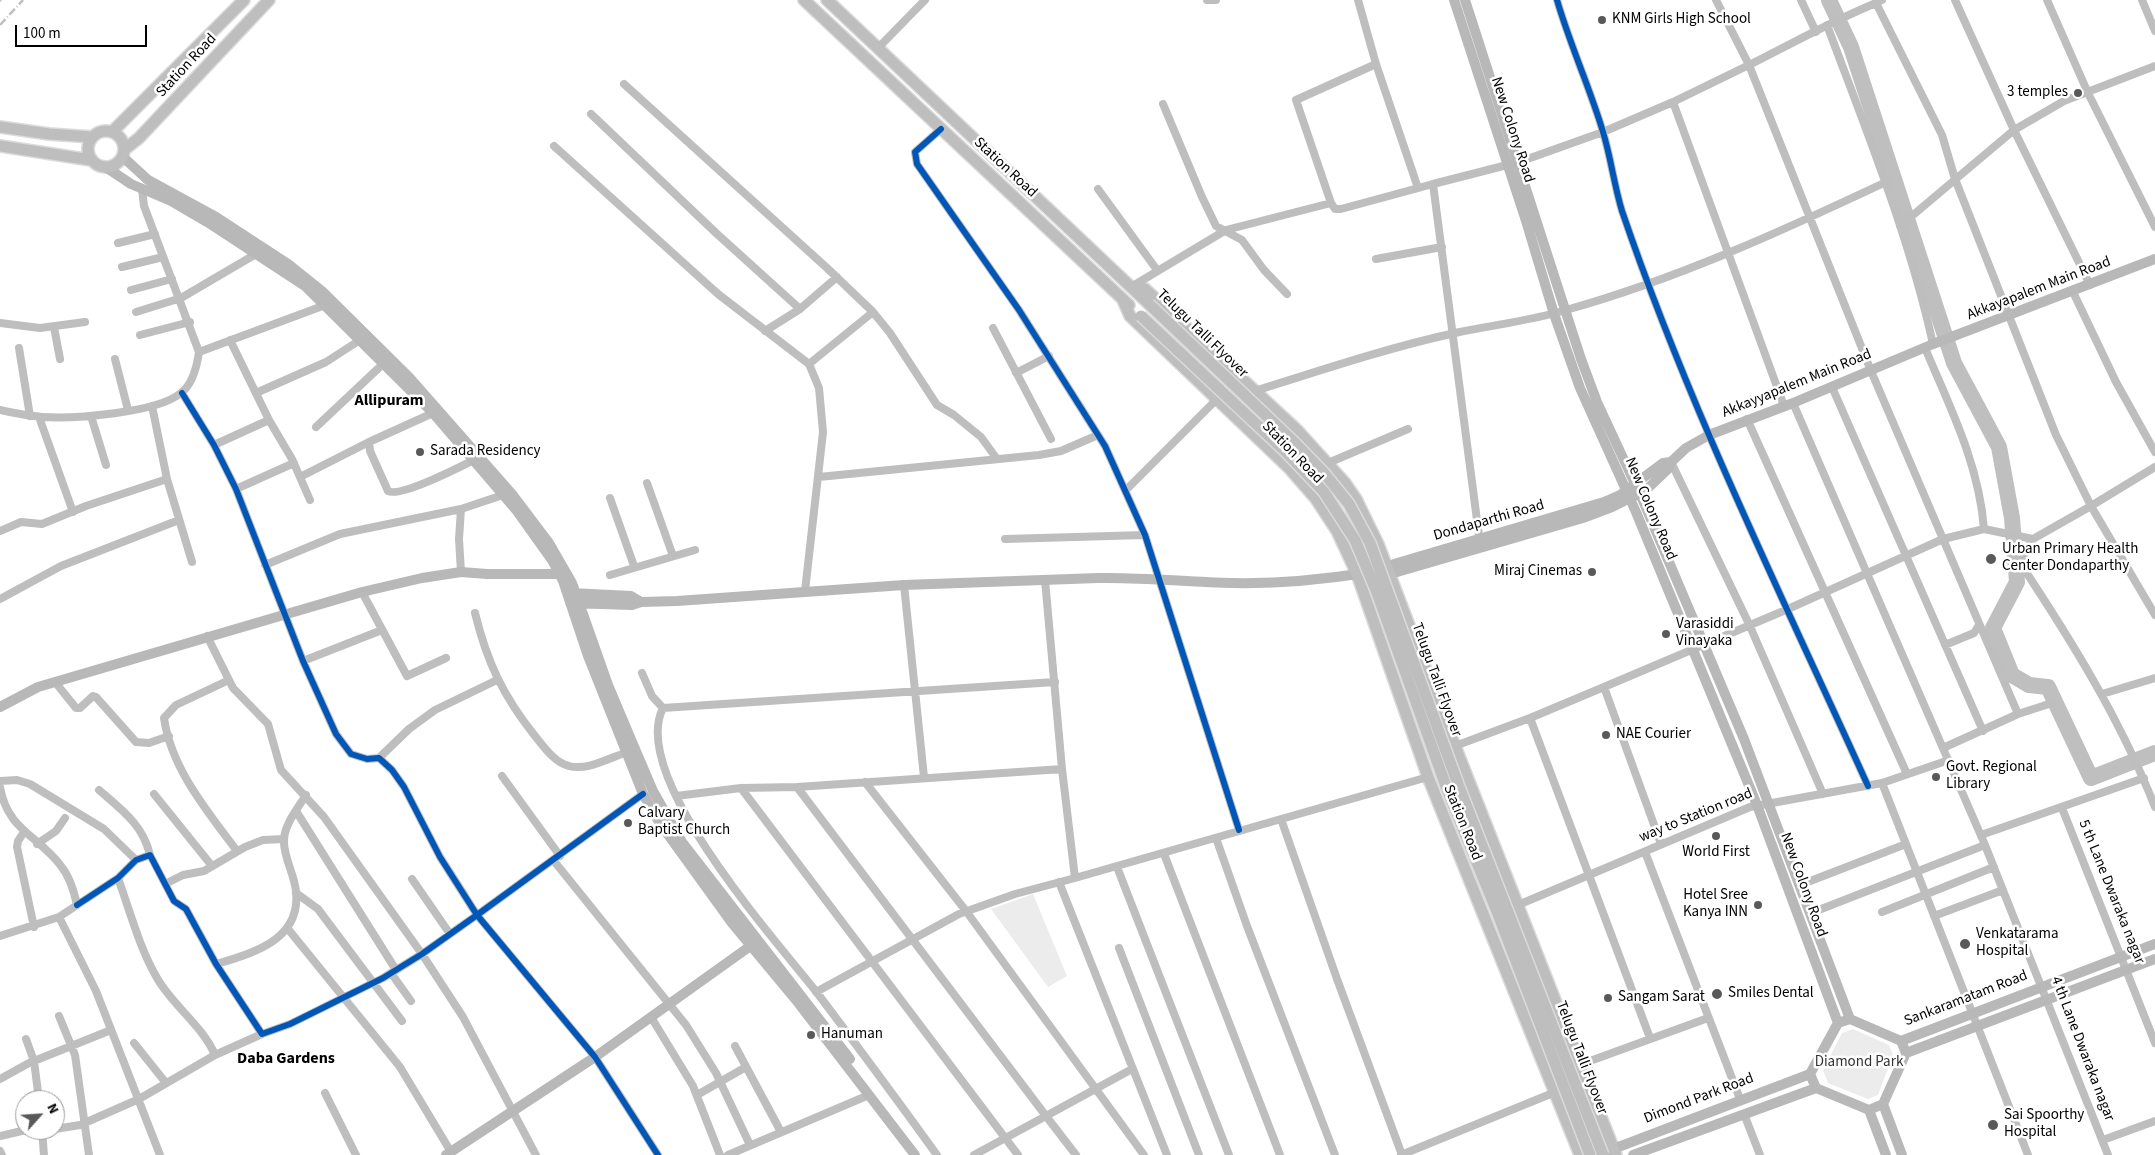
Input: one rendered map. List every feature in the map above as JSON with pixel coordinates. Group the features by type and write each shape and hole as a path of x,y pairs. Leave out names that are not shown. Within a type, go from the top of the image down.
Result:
{"main road":[{"name":"Station Road","path":"112,132 244,0"},
{"name":"Station Road","path":"123,154 269,0"},
{"name":"Station Road","path":"804,0 1123,300 1130,316 1216,400 1290,468 1316,499 1337,531 1357,574 1428,777 1553,1093 1580,1155"},
{"name":"Station Road","path":"827,0 1131,287"},
{"name":"New Colony Road","path":"1454,0 1554,314 1587,406 1633,492 1704,644 1770,802 1850,1019"},
{"name":"New Colony Road","path":"1465,0 1597,402 1692,649 1758,805 1838,1023"},
{"path":"0,127 49,134 92,137 105,130 119,136 123,154 148,180 216,217 281,260 409,377 534,522 561,570 608,685 658,799 687,850 754,943 915,1155"},
{"path":"90,160 87,152 92,137"},
{"path":"0,146 90,160 98,166 107,168 142,189 187,210 329,303 360,340 477,458 561,570"},
{"path":"107,168 119,163 123,154"},
{"name":"Akkayapalem Main Road","path":"1932,345 2090,286 2155,259"},
{"path":"1131,287 1145,289 1255,390 1328,463 1356,499 1388,569 1455,746 1614,1151"},
{"name":"Telugu Talli Flyover","path":"1131,287 1296,444 1349,504 1370,543 1458,784 1602,1155"},
{"name":"Telugu Talli Flyover","path":"1123,300 1286,452 1324,492 1355,540 1376,590 1447,789 1498,914 1590,1155"},
{"name":"Akkayyapalem Main Road","path":"1633,492 1663,463 1671,462 1686,448 1709,435 1832,387 1932,345"},
{"name":"Dondaparthi Road","path":"641,602 904,585 1045,580 1160,579 1257,583 1314,581 1388,569 1394,564 1583,518 1633,492"},
{"path":"0,707 38,687 362,592 460,572 487,574 523,573 534,568 561,570"},
{"path":"571,593 631,596 641,602"},
{"path":"575,603 632,605 641,602"},
{"path":"575,603 594,670 643,794 659,822 684,860 824,1024 923,1155"},
{"path":"448,1153 595,1057 754,943"},
{"name":"Sankaramatam Road","path":"1901,1040 2155,944"},
{"name":"Sankaramatam Road","path":"1906,1053 2155,959"},
{"path":"1884,1104 1869,1110 1816,1088 1810,1074 1838,1023 1850,1019 1901,1040 1906,1053 1884,1104 1902,1155"},
{"name":"Dimond Park Road","path":"1602,1155 1740,1099 1810,1074"},
{"name":"Dimond Park Road","path":"1633,1155 1816,1088"},
{"path":"1869,1110 1886,1155"}],"street":[{"path":"878,48 925,0"},
{"path":"1207,0 1216,0"},
{"path":"1359,0 1376,64 1418,188"},
{"path":"1557,0 1566,31 1603,132 1622,208 1649,284 1709,435 1868,786"},
{"path":"1716,0 1749,65 1870,371 2018,714"},
{"path":"1801,0 1816,32"},
{"path":"1955,0 2014,130 2090,286"},
{"path":"2047,0 2088,93 2155,227"},
{"path":"2142,0 2155,31"},
{"path":"1376,64 1296,100 1335,209 1519,162 1603,132 1673,102 1816,32 1834,20 1879,2 1942,135 1955,179 2056,435 2091,506 2155,615"},
{"path":"1827,25 1902,225 1922,294 1932,345 1980,494 1984,529"},
{"path":"1902,225 2014,130 2064,102 2155,66"},
{"path":"624,84 837,277 873,312 890,333 937,405 954,415 981,437 997,459"},
{"name":"4 th Lane Dwaraka nagar","path":"1673,102 1788,404 1981,835 2043,986 2108,1155"},
{"path":"1163,104 1216,226 1242,240 1264,270 1287,294"},
{"path":"590,114 800,309"},
{"path":"941,129 915,152 917,164 980,252 1049,356 1098,435 1126,490 1145,535 1160,579 1239,830"},
{"path":"554,146 682,263 765,331 809,364 819,388 823,415 819,476 805,591"},
{"path":"1255,390 1454,333 1554,314 1649,284 1729,253 1886,182"},
{"path":"1433,184 1480,543"},
{"path":"0,410 39,417 91,416 166,402 182,393 192,379 199,352 190,322 144,206 142,189"},
{"path":"1098,189 1157,270"},
{"path":"1131,287 1226,230 1331,202"},
{"path":"118,243 154,234"},
{"path":"1376,259 1442,247"},
{"path":"136,312 180,298 256,254"},
{"path":"122,267 163,257"},
{"path":"765,331 800,309 837,277"},
{"path":"131,290 172,278"},
{"path":"2073,292 2116,382 2155,452"},
{"path":"199,352 329,303"},
{"path":"809,364 873,312"},
{"path":"0,323 54,327 85,322"},
{"path":"140,336 190,322"},
{"path":"54,327 60,359"},
{"path":"993,328 1051,439"},
{"path":"230,340 269,420 294,463 310,500"},
{"path":"256,392 326,362 360,340"},
{"path":"20,348 30,416"},
{"path":"1016,373 1049,356"},
{"path":"115,359 128,410"},
{"path":"316,427 384,364"},
{"path":"1832,387 1983,731"},
{"path":"182,393 214,445 236,489 325,714 347,749 358,757 379,758 392,770 404,787 440,857 477,915 595,1057 658,1155"},
{"path":"1126,490 1216,400"},
{"path":"152,406 167,479 192,562"},
{"path":"300,477 369,442 433,413"},
{"path":"91,416 106,465"},
{"path":"39,417 73,512"},
{"path":"1747,419 1907,774"},
{"path":"214,445 269,420"},
{"path":"1328,463 1408,429"},
{"path":"819,476 1055,453 1098,435"},
{"path":"369,442 381,477 392,493 426,482 477,458"},
{"path":"1671,462 1749,624 1823,794"},
{"path":"236,489 294,463"},
{"path":"2155,467 2033,539 2024,555 2022,566 2065,631 2102,694 2144,778 2155,806"},
{"path":"0,531 21,522 42,524 167,479"},
{"path":"648,483 673,556"},
{"path":"265,565 340,534 461,509 503,495"},
{"path":"610,498 634,566"},
{"path":"460,572 459,539 461,509"},
{"path":"0,599 61,566 179,520"},
{"path":"1455,746 1530,718 1604,687 1788,609 1943,540 1984,529 2033,539"},
{"path":"1004,539 1145,535"},
{"path":"610,575 634,566 695,550"},
{"path":"1045,580 1062,769 1075,878"},
{"path":"904,585 924,777"},
{"path":"362,592 407,676 446,658"},
{"path":"475,613 483,644 497,680 522,719 551,755 560,762 577,767 628,752"},
{"path":"1945,644 1974,633 1978,625"},
{"path":"303,661 382,630"},
{"path":"207,636 229,680 240,696 266,720 281,770 306,795 422,954 463,1017 514,1110 536,1155"},
{"path":"642,673 652,696 663,708"},
{"path":"2102,694 2155,678"},
{"path":"229,680 169,710 164,718 169,736 190,786 236,851"},
{"path":"379,758 410,729 435,710 497,680"},
{"path":"55,682 75,708 80,708 91,697 96,697 136,742 149,742 169,736"},
{"path":"663,708 1055,682"},
{"path":"1604,687 1661,844"},
{"path":"1943,748 2018,714 2052,702"},
{"path":"663,708 656,732 663,764 676,796 698,838 749,908 816,992 937,1155"},
{"path":"1530,718 1591,875 1650,1038"},
{"name":"way to Station road","path":"1518,905 1758,805 1868,786 1949,760"},
{"path":"676,796 741,788 797,787 1062,769"},
{"path":"502,776 557,859 695,1038 720,1082 750,1145"},
{"path":"816,992 871,960 966,911 1015,894 1164,854 1239,830 1428,777"},
{"path":"1981,835 2144,778"},
{"path":"0,781 17,780 30,784 104,829 136,860"},
{"path":"865,782 966,911 1144,1155"},
{"path":"1882,782 2028,1155"},
{"path":"0,787 2,802 24,832 63,868 71,883 76,905"},
{"path":"797,787 1076,1155"},
{"path":"741,788 1018,1155"},
{"path":"99,790 136,823 145,837 150,855 174,901 186,909 216,964 262,1034"},
{"path":"154,794 212,866"},
{"path":"65,1126 86,1121 139,1099 215,1054 290,1024 394,971 422,954 557,859 643,794"},
{"path":"216,964 260,948 279,938 288,929 294,912 296,892 284,839 296,811 306,795"},
{"name":"5 th Lane Dwaraka nagar","path":"2062,808 2155,1043"},
{"path":"296,811 411,1001"},
{"path":"37,844 56,831 65,818"},
{"path":"1281,819 1334,971 1402,1155 1553,1093"},
{"path":"24,832 18,840 17,847 34,927"},
{"path":"1216,838 1247,926 1335,1155"},
{"path":"165,884 212,866 236,851 263,840 284,839"},
{"path":"1800,885 1906,844"},
{"path":"1811,913 1985,845"},
{"path":"1645,852 1740,1099"},
{"path":"1164,854 1280,1155"},
{"path":"0,936 34,927 59,917 118,878 136,860 150,855"},
{"path":"1117,867 1229,1155"},
{"path":"1882,912 1994,867"},
{"path":"118,878 138,935 158,979 215,1054"},
{"path":"412,879 450,934"},
{"path":"1059,882 1166,1155"},
{"path":"1934,916 2004,890"},
{"path":"296,892 318,909 402,1021"},
{"path":"59,917 96,991 160,1155"},
{"path":"288,929 342,998 367,1024 400,1067 448,1153"},
{"path":"1119,948 1199,1155"},
{"path":"59,1016 72,1046 86,1121 89,1155"},
{"path":"651,1017 684,1069 697,1095 720,1155"},
{"path":"1580,1065 1708,1018"},
{"path":"0,1079 34,1061 111,1030"},
{"path":"26,1039 34,1061 38,1090"},
{"path":"134,1043 166,1084"},
{"path":"735,1046 781,1132"},
{"path":"697,1095 746,1067"},
{"path":"974,1155 1095,1088 1132,1070"},
{"path":"325,1093 356,1155"},
{"path":"728,1155 869,1095"},
{"path":"1744,1114 1760,1155"},
{"path":"2103,1140 2155,1121"},
{"path":"0,1136 15,1133"},
{"path":"43,1140 44,1155"},
{"path":"0,1151 2,1155"}],"green space":[{"path":"1033,894 1067,976 1048,987 991,909"},
{"name":"Diamond Park","path":"1853,1029 1889,1045 1893,1055 1878,1095 1868,1099 1828,1083 1823,1070 1842,1033"}],"waterway":[{"path":"1829,0 1851,47 1954,363 1999,447 2012,518 2017,582 1993,628 2012,675 2029,685 2048,687 2091,778 2155,753"}],"railway":[{"path":"0,25 23,0"}],"cycle path":[{"path":"1557,0 1603,132 1622,211 1648,284 1738,501 1868,786"},
{"path":"941,129 915,152 917,164 1019,310 1105,446 1145,535 1239,830"},
{"path":"182,393 214,445 236,489 303,661 336,734 351,754 367,759 379,758 392,770 404,787 440,857 477,915 643,794"},
{"path":"77,905 118,878 136,860 150,855 174,901 186,909 216,964 262,1034 290,1024 383,978 422,954 477,915 595,1057 658,1155"}],"place":[{"name":"KNM Girls High School","path":"1602,20"},
{"name":"3 temples","path":"2078,93"},
{"name":"Sarada Residency","path":"420,452"},
{"name":"Urban Primary Health Center Dondaparthy","path":"1991,559"},
{"name":"Miraj Cinemas","path":"1592,572"},
{"name":"Varasiddi Vinayaka","path":"1666,634"},
{"name":"NAE Courier","path":"1606,735"},
{"name":"Govt. Regional Library","path":"1936,777"},
{"name":"Calvary Baptist Church","path":"628,823"},
{"name":"World First","path":"1716,836"},
{"name":"Hotel Sree Kanya INN","path":"1758,905"},
{"name":"Venkatarama Hospital","path":"1965,944"},
{"name":"Smiles Dental","path":"1717,994"},
{"name":"Sangam Sarat","path":"1608,998"},
{"name":"Hanuman","path":"811,1035"},
{"name":"Sai Spoorthy Hospital","path":"1993,1125"}],"district":[{"name":"Allipuram","path":"389,401"},
{"name":"Daba Gardens","path":"286,1059"}]}
